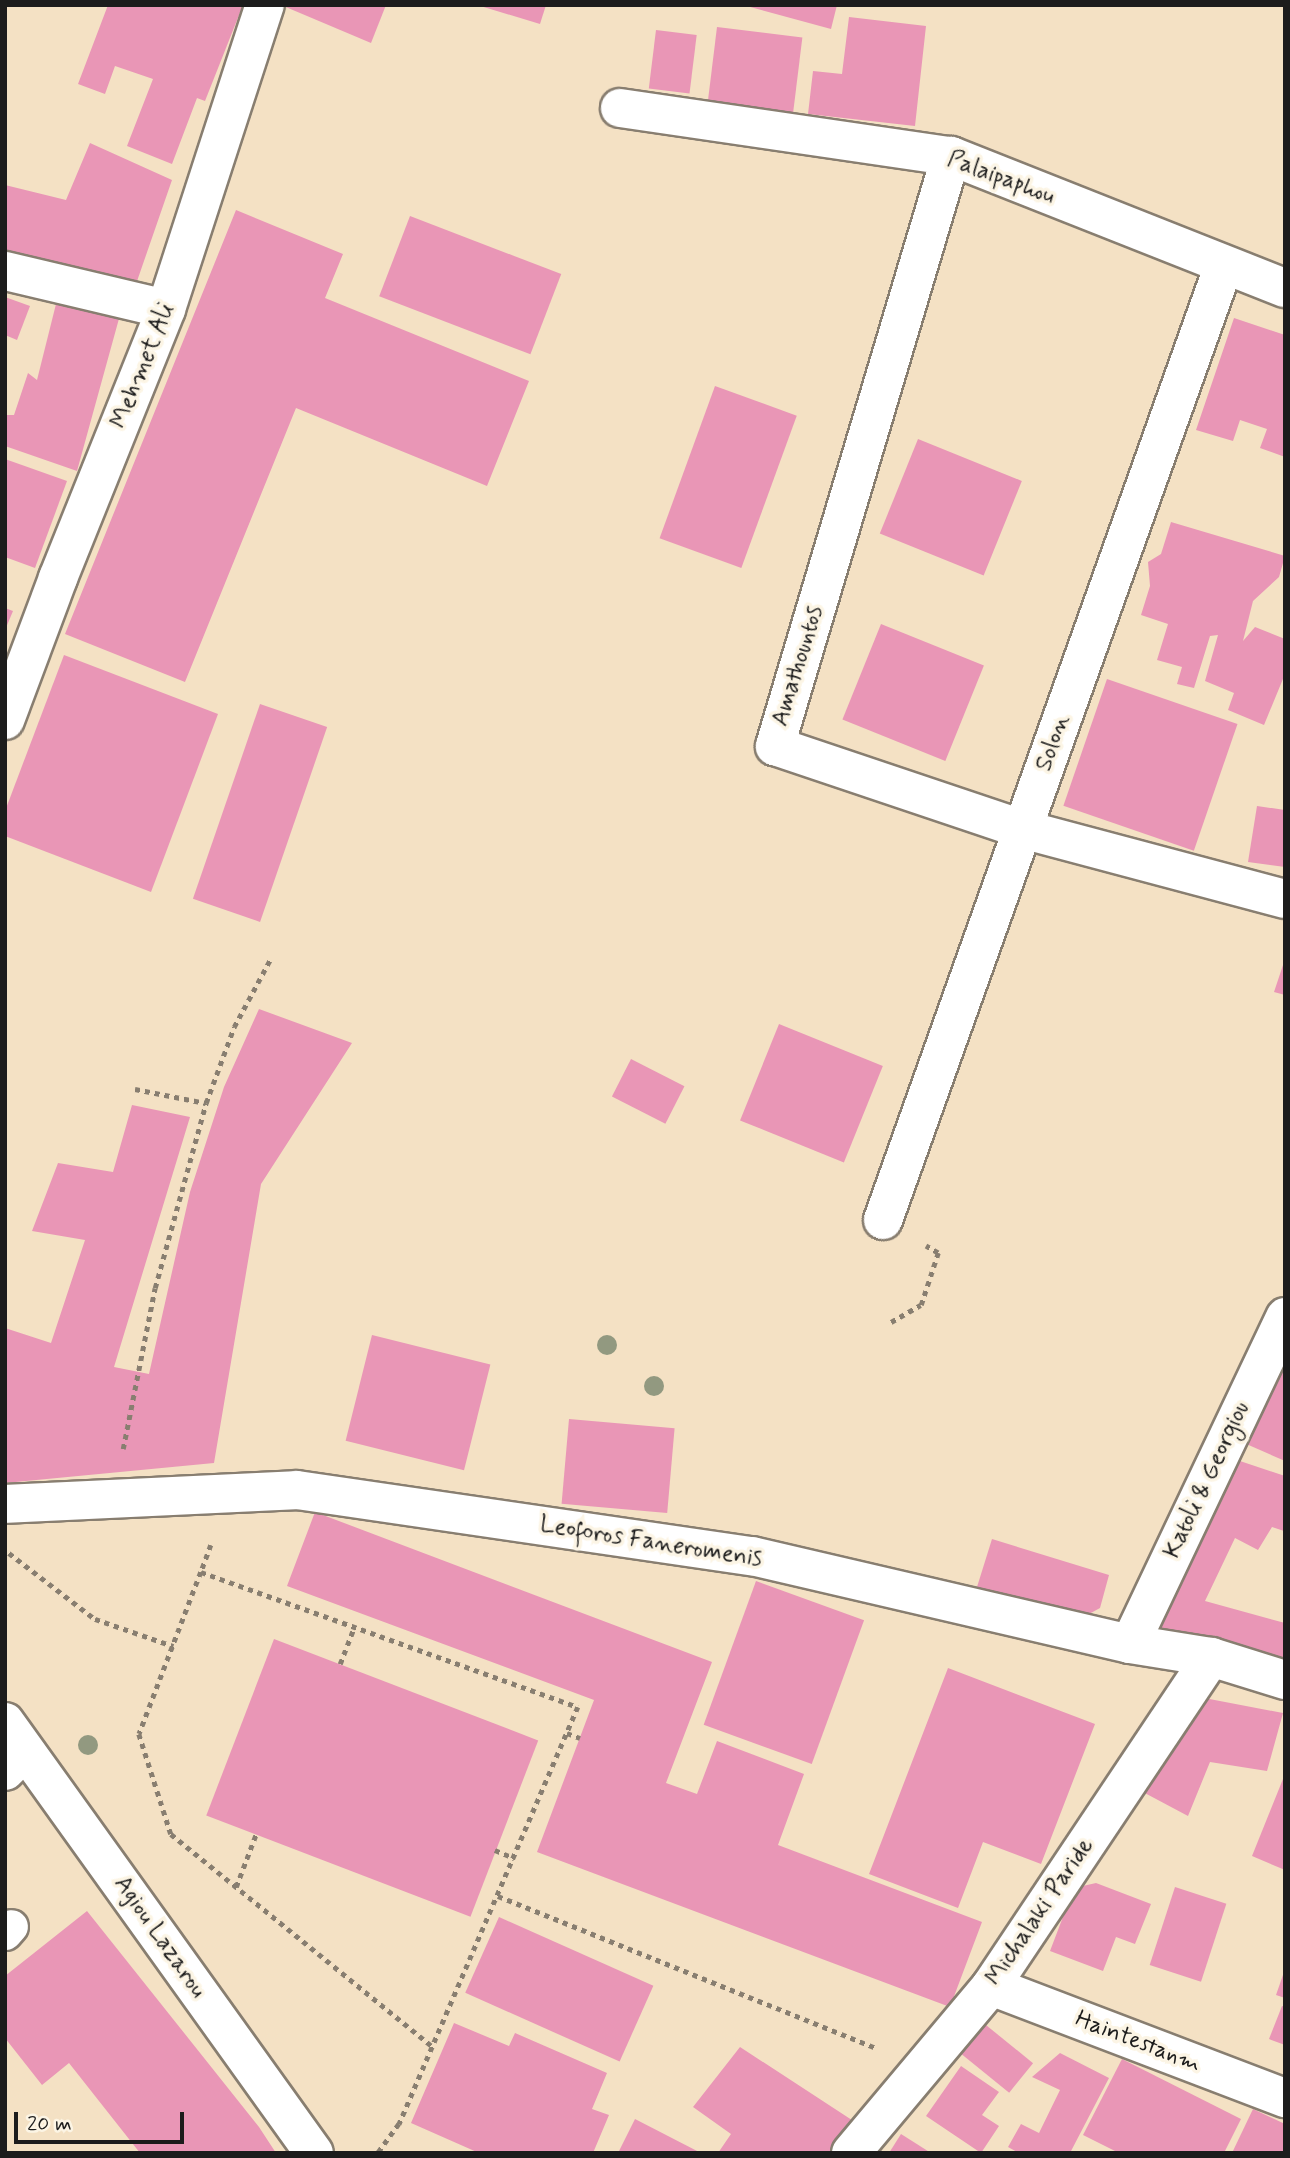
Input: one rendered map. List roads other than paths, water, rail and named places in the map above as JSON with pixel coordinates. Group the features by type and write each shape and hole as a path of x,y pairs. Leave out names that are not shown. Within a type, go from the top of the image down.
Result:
{"street":[{"name":"Mehmet Ali","path":"5,720 58,578 166,309 265,5"},
{"name":"Palaipaphou","path":"620,108 951,156 1285,288"},
{"name":"Amathountos","path":"951,156 775,746 1023,829 1285,898"},
{"name":"Solon","path":"883,1220 1224,265"},
{"path":"5,271 166,309"},
{"name":"Katoli & Georgiou","path":"1130,1644 1285,1317"},
{"name":"Leoforos Faneromenis","path":"5,1504 297,1490 752,1556 1130,1644 1211,1657 1285,1680"},
{"name":"Michalaki Paride","path":"851,2153 991,1986 1211,1657"},
{"name":"Agiou Lazarou","path":"12,1748 314,2153"},
{"name":"Haintestanm","path":"991,1986 1285,2098"}]}
